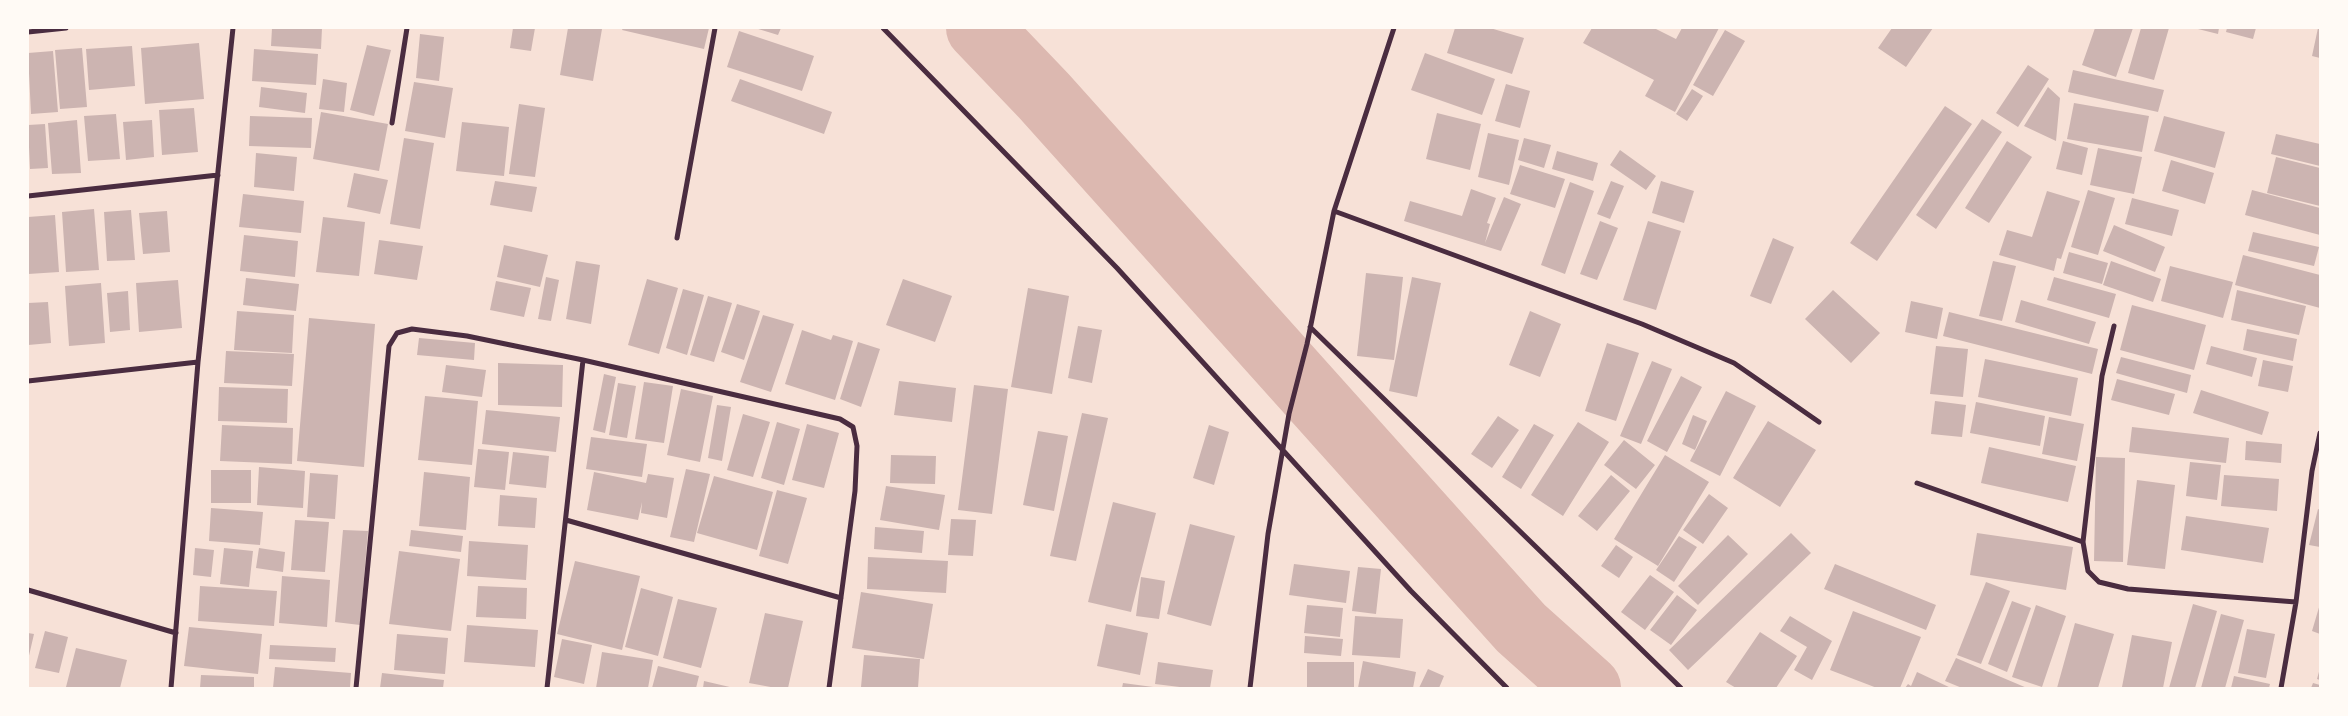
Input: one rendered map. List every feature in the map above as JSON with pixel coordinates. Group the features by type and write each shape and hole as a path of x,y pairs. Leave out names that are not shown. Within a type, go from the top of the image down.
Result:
{"street":[{"path":"28,32 66,28"},
{"path":"171,688 198,362 233,28"},
{"path":"392,123 407,28"},
{"path":"676,238 715,28"},
{"path":"883,28 1118,268 1283,447 1411,590 1507,688"},
{"path":"1250,688 1268,534 1289,414 1307,344 1334,211 1394,28"},
{"path":"28,196 218,175"},
{"path":"1334,211 1642,324 1734,363 1819,422"},
{"path":"2114,326 2102,376 2083,542 2088,571 2099,582 2128,589 2296,602"},
{"path":"1310,327 1681,688"},
{"path":"356,688 389,346 397,333 412,329 467,336 584,360 840,419 854,427 857,446 855,491 830,688"},
{"path":"546,688 584,360"},
{"path":"28,381 198,362"},
{"path":"2281,688 2296,602 2312,471 2320,432"},
{"path":"1917,483 1933,491 2083,542"},
{"path":"566,520 841,598"},
{"path":"28,590 176,633"}],"building":[{"path":"272,28 322,28 321,49 271,46"},
{"path":"513,28 535,28 531,51 510,48"},
{"path":"568,28 602,29 593,81 560,75"},
{"path":"623,28 709,28 704,49 622,30"},
{"path":"755,28 781,28 778,35"},
{"path":"1455,28 1490,28 1524,38 1512,74 1447,53"},
{"path":"1592,28 1654,28 1676,39 1682,28 1719,28 1675,112 1645,96 1654,80 1583,43"},
{"path":"1892,28 1933,28 1906,67 1878,48"},
{"path":"2095,28 2133,28 2116,77 2082,65"},
{"path":"2141,28 2169,28 2154,80 2128,73"},
{"path":"2199,28 2219,28 2218,34"},
{"path":"2227,28 2256,28 2253,39 2226,32"},
{"path":"2318,28 2320,28 2320,58 2312,56"},
{"path":"1725,30 1745,41 1713,96 1693,85"},
{"path":"739,31 814,56 802,91 727,67"},
{"path":"420,34 444,37 439,81 416,78"},
{"path":"199,43 204,99 145,104 141,48"},
{"path":"367,45 391,50 374,116 350,110"},
{"path":"132,46 135,86 89,90 86,49"},
{"path":"82,48 87,107 60,109 55,50"},
{"path":"254,49 318,54 316,85 252,81"},
{"path":"53,51 58,112 31,114 28,53"},
{"path":"1425,53 1495,79 1482,115 1411,90"},
{"path":"2028,65 2049,79 2018,127 1996,113"},
{"path":"2073,70 2164,90 2158,112 2068,92"},
{"path":"323,79 347,83 344,112 319,109"},
{"path":"740,79 832,112 824,134 731,101"},
{"path":"414,82 453,88 445,138 405,131"},
{"path":"1506,84 1530,91 1520,128 1495,121"},
{"path":"261,87 307,93 305,113 259,107"},
{"path":"2048,87 2060,98 2056,141 2024,126"},
{"path":"1692,89 1703,96 1687,121 1676,114"},
{"path":"2074,103 2149,116 2142,152 2067,139"},
{"path":"519,104 545,108 535,177 509,174"},
{"path":"1945,106 1972,124 1877,261 1850,243"},
{"path":"194,108 198,152 162,155 159,110"},
{"path":"321,112 388,124 379,171 313,159"},
{"path":"1437,113 1481,124 1470,170 1426,159"},
{"path":"116,114 120,159 88,161 84,116"},
{"path":"250,116 312,118 311,148 249,146"},
{"path":"2164,116 2225,132 2215,168 2154,151"},
{"path":"1982,119 2002,132 1936,229 1916,215"},
{"path":"77,120 81,173 52,174 48,123"},
{"path":"152,120 154,157 126,160 123,122"},
{"path":"462,122 509,127 504,176 456,171"},
{"path":"45,124 48,168 30,169 28,125"},
{"path":"1488,133 1519,140 1509,185 1478,177"},
{"path":"2276,134 2320,144 2320,166 2271,154"},
{"path":"404,138 434,143 420,229 390,224"},
{"path":"1524,138 1551,145 1544,168 1518,160"},
{"path":"2007,141 2032,157 1989,223 1965,208"},
{"path":"2063,141 2088,148 2082,175 2056,169"},
{"path":"2098,148 2142,157 2134,194 2090,185"},
{"path":"1620,150 1656,176 1646,190 1610,165"},
{"path":"1557,151 1598,163 1593,181 1552,169"},
{"path":"256,153 297,157 294,191 254,187"},
{"path":"2276,157 2320,168 2320,206 2267,193"},
{"path":"2171,160 2214,173 2205,204 2162,191"},
{"path":"1520,165 1565,179 1555,208 1510,194"},
{"path":"354,173 388,180 380,214 347,207"},
{"path":"495,181 537,187 532,212 490,205"},
{"path":"1611,181 1624,186 1610,219 1597,214"},
{"path":"1661,181 1694,191 1684,223 1652,213"},
{"path":"1570,182 1594,191 1565,274 1541,265"},
{"path":"1471,189 1496,198 1487,223 1490,224 1485,243 1504,197 1521,204 1501,251 1404,221 1410,201 1462,216"},
{"path":"2088,190 2115,198 2098,255 2071,247"},
{"path":"2252,190 2320,208 2320,235 2245,215"},
{"path":"2047,191 2080,201 2061,259 2057,258 2054,271 1999,255 2007,230 2032,237"},
{"path":"243,194 304,201 301,233 239,227"},
{"path":"2132,198 2179,210 2172,236 2125,224"},
{"path":"94,209 99,270 66,272 62,212"},
{"path":"131,210 135,260 107,261 104,212"},
{"path":"167,211 170,252 143,254 139,213"},
{"path":"55,215 59,272 28,274 28,217"},
{"path":"323,217 365,222 359,276 316,272"},
{"path":"1600,221 1618,228 1597,280 1580,274"},
{"path":"1648,221 1681,231 1656,310 1623,300"},
{"path":"2114,225 2165,247 2155,272 2103,251"},
{"path":"2253,232 2319,247 2314,266 2248,251"},
{"path":"244,235 298,241 295,277 240,271"},
{"path":"1773,238 1794,247 1771,304 1750,296"},
{"path":"379,240 423,246 417,280 374,274"},
{"path":"504,245 548,255 540,287 497,277"},
{"path":"2069,252 2108,263 2102,284 2063,273"},
{"path":"2243,255 2320,275 2320,308 2235,285"},
{"path":"576,261 600,265 591,324 566,319"},
{"path":"1993,261 2016,266 2002,321 1979,316"},
{"path":"2111,261 2161,279 2153,302 2103,285"},
{"path":"2170,266 2233,282 2223,318 2161,301"},
{"path":"1366,273 1403,277 1394,360 1357,356"},
{"path":"546,277 559,280 551,321 538,319"},
{"path":"1412,277 1441,283 1417,397 1389,391"},
{"path":"2054,277 2116,294 2109,318 2047,300"},
{"path":"246,278 299,284 296,311 243,305"},
{"path":"647,279 678,288 659,354 628,345"},
{"path":"903,279 952,296 935,342 886,325"},
{"path":"178,280 182,328 139,332 136,283"},
{"path":"496,281 531,288 524,317 490,310"},
{"path":"101,283 105,343 69,346 65,286"},
{"path":"1028,288 1069,296 1052,394 1011,387"},
{"path":"683,289 704,295 687,355 666,348"},
{"path":"1833,290 1880,333 1851,363 1805,319"},
{"path":"2237,290 2306,306 2299,335 2231,320"},
{"path":"128,291 130,330 110,332 107,293"},
{"path":"708,296 732,303 714,362 690,355"},
{"path":"2021,300 2096,322 2089,344 2015,322"},
{"path":"1911,301 1943,308 1937,339 1905,332"},
{"path":"48,302 51,343 28,345 28,303"},
{"path":"737,304 760,311 744,360 721,352"},
{"path":"2132,305 2206,325 2194,370 2120,350"},
{"path":"237,311 294,315 292,353 234,350"},
{"path":"1530,311 1561,324 1540,377 1509,365"},
{"path":"1949,312 2098,349 2092,374 1943,336"},
{"path":"763,315 794,324 771,392 740,382"},
{"path":"309,318 375,324 364,467 297,461"},
{"path":"1078,326 1102,330 1092,383 1068,378"},
{"path":"2247,329 2297,339 2293,361 2243,350"},
{"path":"802,330 831,340 833,335 853,341 835,400 785,384"},
{"path":"419,338 475,343 474,360 417,355"},
{"path":"858,342 880,349 861,407 840,399"},
{"path":"1607,343 1639,353 1616,421 1585,411"},
{"path":"1936,346 1968,349 1963,397 1930,394"},
{"path":"2211,346 2257,358 2252,377 2206,364"},
{"path":"226,351 294,354 292,386 224,383"},
{"path":"2121,357 2191,375 2187,393 2116,373"},
{"path":"1985,359 2078,378 2071,416 1978,397"},
{"path":"2263,360 2293,366 2288,392 2258,386"},
{"path":"1652,361 1672,369 1641,444 1620,436"},
{"path":"498,363 563,365 562,407 498,405"},
{"path":"446,365 486,370 482,397 442,392"},
{"path":"604,374 616,377 605,433 593,430"},
{"path":"1681,376 1702,387 1667,452 1647,441"},
{"path":"2117,379 2175,394 2169,415 2111,400"},
{"path":"899,381 956,388 952,422 894,415"},
{"path":"644,382 673,386 664,443 635,439"},
{"path":"618,383 636,386 627,438 609,435"},
{"path":"974,385 1008,389 992,514 958,510"},
{"path":"219,387 288,389 287,423 218,421"},
{"path":"681,389 713,396 700,462 667,455"},
{"path":"2201,390 2269,412 2262,435 2193,413"},
{"path":"1726,391 1756,406 1720,476 1690,461"},
{"path":"425,396 478,401 472,465 418,460"},
{"path":"1935,401 1966,405 1962,437 1931,434"},
{"path":"1976,402 2045,416 2040,446 1970,433"},
{"path":"717,405 731,407 722,461 708,458"},
{"path":"486,410 560,417 556,452 482,444"},
{"path":"1082,413 1108,418 1076,561 1050,556"},
{"path":"743,414 770,422 753,477 727,470"},
{"path":"1693,415 1707,421 1695,450 1682,444"},
{"path":"1498,416 1519,430 1492,468 1471,454"},
{"path":"2049,417 2084,424 2077,461 2042,454"},
{"path":"1768,421 1816,450 1780,507 1733,478"},
{"path":"777,422 800,429 784,485 761,478"},
{"path":"1578,422 1609,442 1563,516 1531,495"},
{"path":"807,424 839,433 824,488 792,480"},
{"path":"1534,424 1554,435 1521,489 1502,477"},
{"path":"222,425 293,428 292,464 220,461"},
{"path":"1209,425 1229,432 1214,485 1193,478"},
{"path":"2132,427 2229,438 2226,463 2129,452"},
{"path":"1038,431 1068,436 1054,511 1023,505"},
{"path":"591,437 647,444 642,477 586,469"},
{"path":"1624,440 1655,465 1636,489 1604,465"},
{"path":"2246,441 2282,444 2281,463 2245,460"},
{"path":"1989,447 2076,466 2068,502 1981,483"},
{"path":"478,449 509,452 505,490 474,487"},
{"path":"513,452 549,456 546,488 509,484"},
{"path":"891,455 936,456 935,484 890,483"},
{"path":"1665,455 1709,482 1658,566 1614,539"},
{"path":"2096,457 2125,458 2123,562 2094,561"},
{"path":"2190,462 2221,465 2217,500 2186,496"},
{"path":"259,467 305,471 303,508 257,505"},
{"path":"686,469 710,474 694,542 670,537"},
{"path":"211,470 251,470 251,503 211,503"},
{"path":"424,472 470,477 466,530 419,526"},
{"path":"594,472 646,483 648,474 674,478 667,518 641,513 642,502 638,520 587,510"},
{"path":"310,473 338,475 335,519 307,517"},
{"path":"1611,475 1630,491 1597,531 1578,516"},
{"path":"2224,475 2279,479 2277,511 2221,506"},
{"path":"714,476 773,492 757,550 697,533"},
{"path":"2137,480 2175,485 2165,569 2127,565"},
{"path":"886,486 945,495 939,530 880,520"},
{"path":"777,490 807,498 788,564 759,556"},
{"path":"1709,494 1728,508 1703,544 1683,530"},
{"path":"500,495 537,498 535,528 498,526"},
{"path":"1113,502 1156,513 1131,612 1088,602"},
{"path":"211,508 263,512 260,545 209,541"},
{"path":"2318,509 2320,510 2320,547 2309,545"},
{"path":"2186,516 2269,528 2263,563 2181,550"},
{"path":"951,519 976,520 973,556 948,555"},
{"path":"295,520 329,522 325,572 291,570"},
{"path":"1190,524 1235,536 1211,626 1167,614"},
{"path":"875,527 924,531 922,553 874,549"},
{"path":"343,530 368,531 360,625 335,622"},
{"path":"411,530 463,536 461,552 409,546"},
{"path":"1791,533 1811,553 1688,670 1669,650"},
{"path":"1977,533 2073,547 2066,590 1970,575"},
{"path":"1728,535 1748,554 1698,605 1678,586"},
{"path":"1679,536 1697,547 1674,582 1656,570"},
{"path":"469,541 528,545 526,580 467,576"},
{"path":"1616,545 1633,557 1619,578 1601,566"},
{"path":"195,548 214,550 211,577 193,575"},
{"path":"224,548 253,551 249,587 220,584"},
{"path":"259,548 285,552 283,572 256,568"},
{"path":"399,551 460,559 451,631 389,624"},
{"path":"868,557 948,561 946,593 867,589"},
{"path":"575,561 640,576 622,650 557,634"},
{"path":"1294,564 1350,571 1346,603 1289,595"},
{"path":"1835,564 1936,605 1926,630 1824,589"},
{"path":"1358,567 1381,569 1376,614 1352,611"},
{"path":"1650,575 1674,592 1645,630 1621,612"},
{"path":"282,576 330,580 327,627 279,623"},
{"path":"1141,577 1165,581 1159,619 1136,616"},
{"path":"1986,582 2010,591 1981,664 1957,655"},
{"path":"200,586 277,591 274,626 198,621"},
{"path":"478,586 527,588 526,619 476,617"},
{"path":"641,588 673,597 658,656 625,647"},
{"path":"861,592 933,604 924,659 852,648"},
{"path":"1677,595 1697,610 1671,645 1650,630"},
{"path":"678,599 717,608 701,668 663,658"},
{"path":"2012,601 2031,608 2007,672 1988,664"},
{"path":"2193,604 2217,611 2195,688 2169,688"},
{"path":"2320,604 2320,634 2312,631"},
{"path":"1307,605 1343,608 1340,637 1304,633"},
{"path":"2036,605 2066,616 2042,687 2012,677"},
{"path":"1853,611 1921,637 1900,688 1877,688 1830,670"},
{"path":"765,613 803,621 788,688 776,688 749,683"},
{"path":"2221,614 2244,620 2225,688 2201,688"},
{"path":"1355,616 1403,619 1400,658 1352,655"},
{"path":"1790,616 1832,641 1812,680 1794,670 1807,647 1780,631"},
{"path":"2075,623 2114,634 2098,688 2057,688"},
{"path":"1106,624 1148,633 1140,675 1097,666"},
{"path":"467,625 538,630 535,667 464,662"},
{"path":"189,627 262,634 258,674 184,666"},
{"path":"2247,629 2275,634 2266,678 2238,673"},
{"path":"45,631 68,637 59,673 35,668"},
{"path":"1760,632 1797,656 1776,688 1736,688 1726,682"},
{"path":"28,633 34,634 28,660"},
{"path":"397,634 448,638 445,674 394,670"},
{"path":"2132,635 2172,642 2163,688 2122,687"},
{"path":"1305,636 1343,639 1341,656 1304,653"},
{"path":"562,639 592,645 584,684 554,677"},
{"path":"270,645 336,648 335,662 269,659"},
{"path":"76,648 127,660 120,688 66,687"},
{"path":"602,652 653,660 648,688 596,688"},
{"path":"864,655 920,659 918,688 861,687"},
{"path":"1956,658 2027,688 1962,688 1945,681"},
{"path":"1363,661 1416,672 1413,688 1358,688"},
{"path":"1158,662 1213,670 1210,688 1188,688 1155,684"},
{"path":"1307,662 1354,662 1354,688 1307,688"},
{"path":"658,666 699,676 696,688 652,688"},
{"path":"275,667 351,673 350,688 273,688"},
{"path":"2320,668 2320,680 2317,679"},
{"path":"1428,669 1444,676 1439,688 1419,688"},
{"path":"1917,672 1951,688 1905,688 1908,684 1911,686"},
{"path":"382,673 444,680 443,688 380,688"},
{"path":"201,675 254,677 254,688 200,688"},
{"path":"2234,676 2270,684 2269,688 2231,688"},
{"path":"704,681 734,688 703,688"},
{"path":"1123,683 1153,687 1122,688"},
{"path":"2313,683 2320,685 2320,688 2311,688"}],"waterway":[{"path":"979,28 1044,96 1521,628 1588,688"}]}
